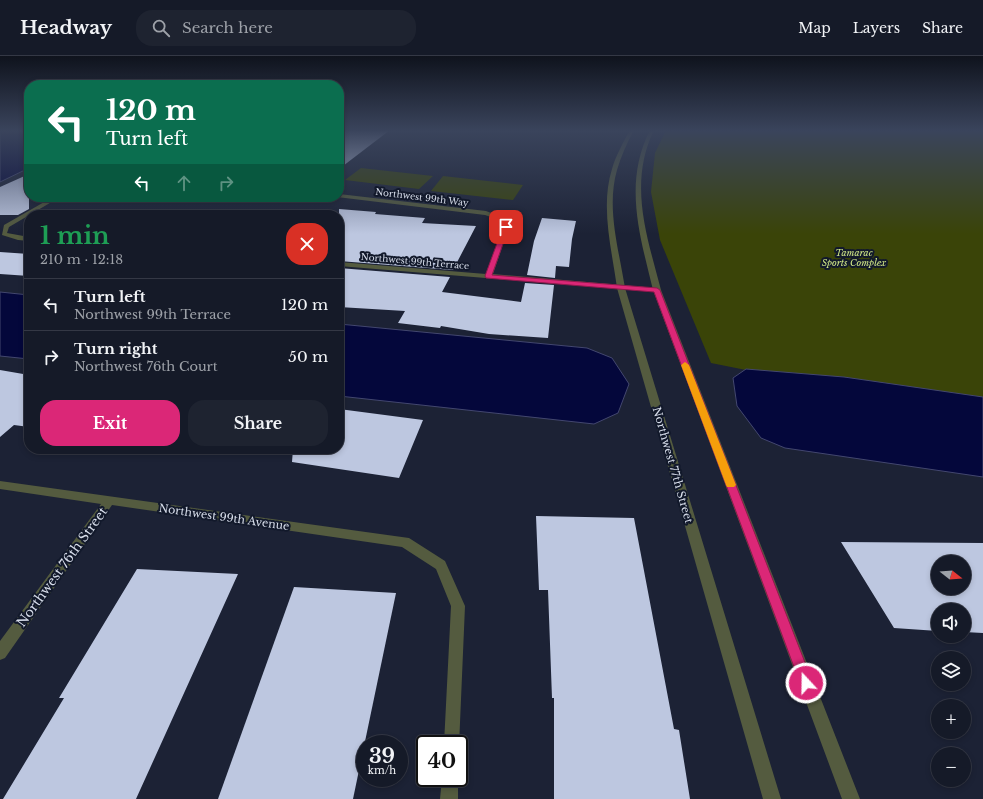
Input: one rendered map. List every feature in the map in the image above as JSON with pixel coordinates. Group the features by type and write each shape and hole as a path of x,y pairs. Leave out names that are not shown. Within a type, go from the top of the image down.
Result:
{"street":[{"name":"Northwest 77th Street","path":"615,165 610,186 609,216 621,288 772,799"},
{"path":"640,165 638,189 646,248 657,290 851,799"},
{"name":"Northwest 99th Way","path":"344,197 486,213 502,219 506,227 489,276"},
{"path":"34,210 48,202"},
{"path":"24,216 6,226 4,234 24,239"},
{"name":"Northwest 99th Terrace","path":"344,264 657,290"},
{"name":"Northwest 99th Avenue","path":"0,485 405,542 441,565 458,606 452,735"},
{"name":"Northwest 76th Street","path":"0,653 110,501"},
{"path":"449,799 450,787"}],"green space":[{"name":"Tamarac Sports Complex","path":"654,165 983,165 983,404 756,372 711,363 660,240 651,192"},
{"path":"361,168 433,176 419,189 345,180"},
{"path":"443,176 523,185 513,200 431,191"}],"shaded area":[{"path":"0,165 24,165 24,170 0,182"},
{"path":"0,292 24,294 24,358 0,356"},
{"path":"344,324 587,348 612,358 629,384 618,413 594,424 344,397"},
{"path":"746,369 844,377 983,397 983,477 785,448 761,438 737,406 733,378"}],"building":[{"path":"24,176 24,202 29,202 29,209 24,210 24,212 18,215 0,215 0,187"},
{"path":"339,209 376,212 375,214 425,218 422,223 476,226 453,270 344,261 344,210"},
{"path":"542,218 576,221 572,239 569,267 556,266 555,278 527,275 534,241"},
{"path":"0,252 24,254 24,276 0,274"},
{"path":"344,268 450,277 442,292 521,302 525,283 554,285 548,338 489,334 441,326 440,328 398,323 405,311 344,307"},
{"path":"0,370 24,374 24,426 14,425 0,437"},
{"path":"344,410 423,420 399,478 292,462 293,454 344,454"},
{"path":"536,516 634,518 674,729 679,730 690,799 554,799 554,698 552,698 548,590 539,590"},
{"path":"841,542 983,543 983,633 971,632 971,603 931,603 931,631 894,628"},
{"path":"137,569 238,574 136,799 3,799 64,698 59,698"},
{"path":"294,587 396,593 366,735 356,735 356,785 353,799 218,799"}],"slow traffic":[{"path":"685,365 731,485"}],"route":[{"path":"506,227 489,276 657,290 806,683"}]}
